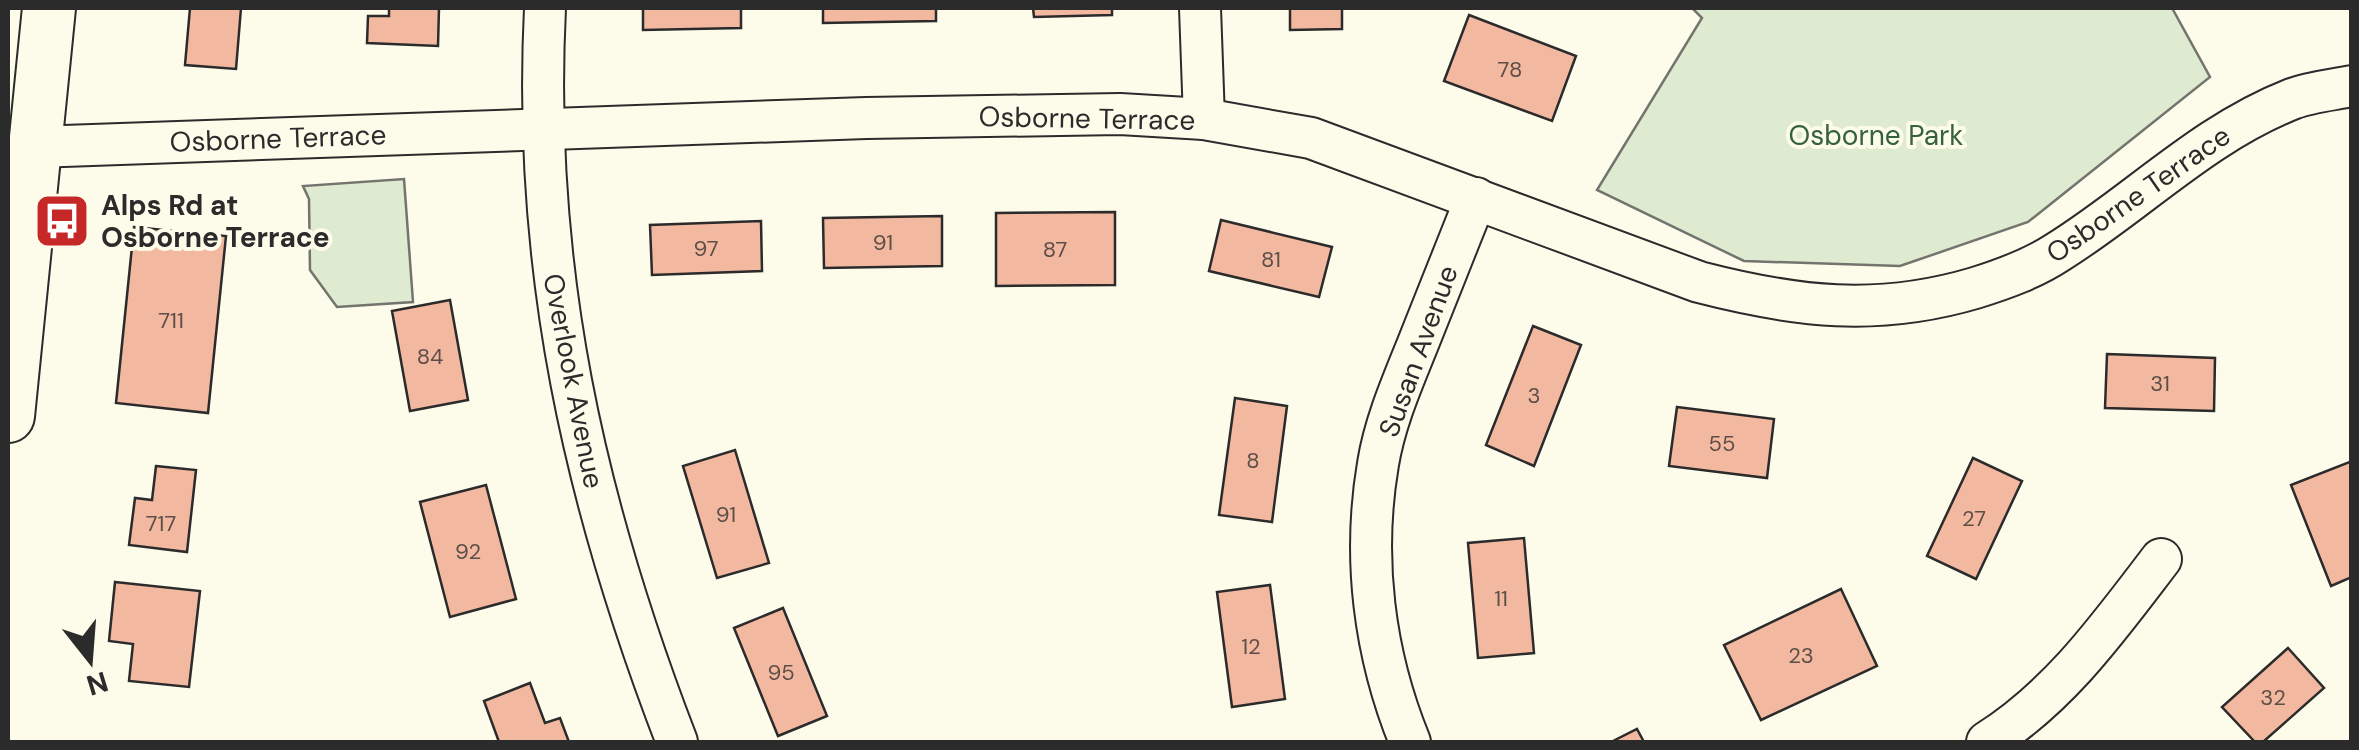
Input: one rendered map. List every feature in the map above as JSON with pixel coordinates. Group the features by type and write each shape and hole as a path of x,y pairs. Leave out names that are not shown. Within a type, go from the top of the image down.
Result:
{"main road":[{"path":"8,416 49,8"}],"street":[{"name":"Overlook Avenue","path":"545,8 544,129 556,304 572,398 603,528 639,644 676,742"},
{"path":"1200,8 1204,119"},
{"name":"Osborne Terrace","path":"35,147 1081,114 1204,119 1311,138 1699,282 1755,297 1806,304 1888,307 1932,301 2018,274 2087,233 2236,124 2296,97 2352,86"},
{"name":"Susan Avenue","path":"1410,742 1396,708 1380,646 1372,584 1371,522 1376,477 1393,406 1476,198"},
{"path":"1986,742 2016,724 2064,681 2162,559"}],"green space":[{"name":"Osborne Park","path":"1692,8 2172,8 2210,77 2028,222 1900,266 1744,261 1597,190 1702,18"},
{"path":"404,179 413,302 337,307 310,270 309,199 303,186"}],"building":[{"path":"190,8 241,8 236,69 185,65"},
{"path":"389,8 439,8 438,46 367,43 368,16 389,16"},
{"path":"643,8 741,8 741,28 643,30"},
{"path":"823,8 936,8 936,21 823,23"},
{"path":"1033,8 1112,8 1112,15 1034,17"},
{"path":"1290,8 1342,8 1342,29 1290,30"},
{"path":"1469,15 1576,56 1552,121 1444,81"},
{"path":"1115,212 1115,285 996,286 996,213"},
{"path":"942,216 942,266 824,268 823,218"},
{"path":"1221,220 1332,247 1319,297 1209,271"},
{"path":"761,221 762,271 652,275 650,225"},
{"path":"134,227 226,236 208,413 116,403"},
{"path":"450,300 468,400 410,411 392,311"},
{"path":"1533,326 1581,345 1534,466 1486,445"},
{"path":"2107,354 2215,358 2214,411 2105,408"},
{"path":"1235,398 1287,406 1272,522 1219,515"},
{"path":"1677,407 1774,419 1767,478 1669,466"},
{"path":"735,450 769,563 717,578 683,466"},
{"path":"1973,458 2022,481 1976,579 1927,556"},
{"path":"2352,461 2352,577 2331,586 2291,485"},
{"path":"156,466 196,470 187,552 129,545 135,498 152,500"},
{"path":"486,485 516,599 450,617 420,502"},
{"path":"1524,538 1534,653 1478,658 1468,543"},
{"path":"115,582 200,591 189,687 129,681 133,644 109,641"},
{"path":"1270,585 1285,699 1232,707 1217,592"},
{"path":"1841,589 1877,666 1761,720 1724,645"},
{"path":"783,608 827,716 778,736 734,628"},
{"path":"2288,648 2324,688 2263,742 2255,742 2222,707"},
{"path":"530,683 545,723 560,718 569,742 499,742 484,701"},
{"path":"1637,729 1644,742 1611,742"}],"place":[{"name":"Alps Rd at Osborne Terrace","path":"62,221"}]}
